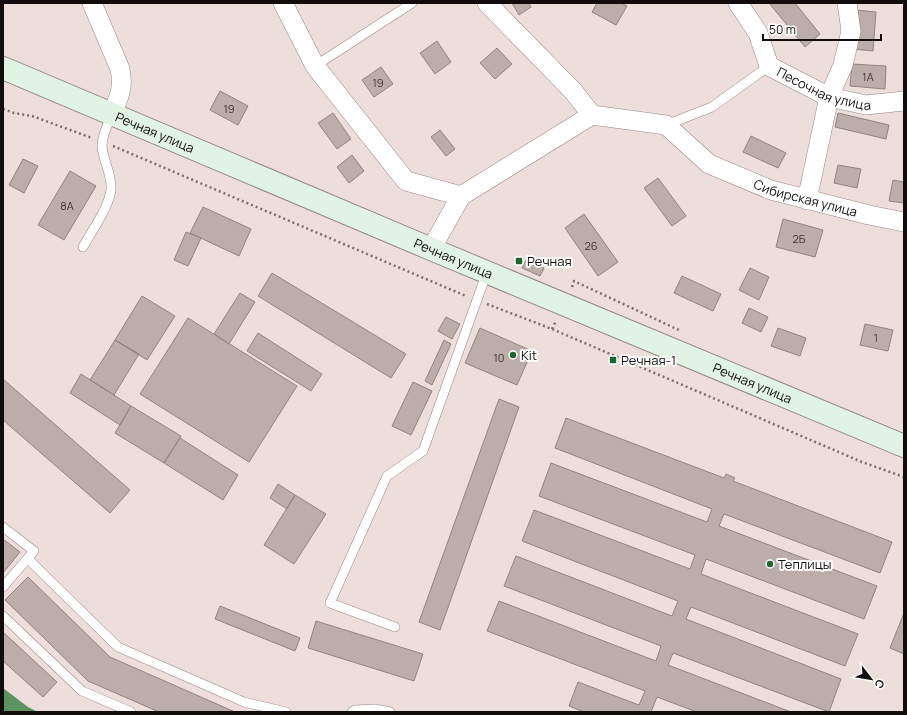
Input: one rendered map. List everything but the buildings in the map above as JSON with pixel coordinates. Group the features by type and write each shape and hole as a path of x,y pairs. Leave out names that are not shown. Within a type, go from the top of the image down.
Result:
{"main road":[{"name":"Речная улица","path":"3,68 431,249 904,446"}],"street":[{"path":"92,3 122,76 121,92 112,114"},
{"path":"283,3 316,66 406,180 461,196"},
{"path":"487,3 573,91 592,115"},
{"name":"Песочная улица","path":"738,3 758,33 769,66 829,97 866,105 904,101"},
{"path":"807,200 829,97 843,64 851,31 848,3"},
{"path":"431,249 461,196 592,115 666,125"},
{"name":"Сибирская улица","path":"666,125 709,164 771,190 868,216 904,222"}],"lane":[{"path":"316,66 412,3"},
{"path":"666,125 712,107 769,66"},
{"path":"82,247 110,196 110,178 103,152 102,141 112,114"},
{"path":"395,627 330,603 387,476 423,451 487,272"},
{"path":"3,527 34,551 3,587"},
{"path":"28,559 118,647 244,702 286,712"},
{"path":"3,616 82,690 131,712"},
{"path":"352,712 355,710 390,712"}],"path":[{"path":"3,109 14,113 32,116 102,141 477,300 552,329 862,462 904,477"}],"shaded area":[{"path":"3,688 28,707 38,712 3,712"}],"place":[{"name":"Речная","path":"519,261"},
{"name":"Kit","path":"513,355"},
{"name":"Речная-1","path":"613,360"},
{"name":"Теплицы","path":"770,564"}]}
